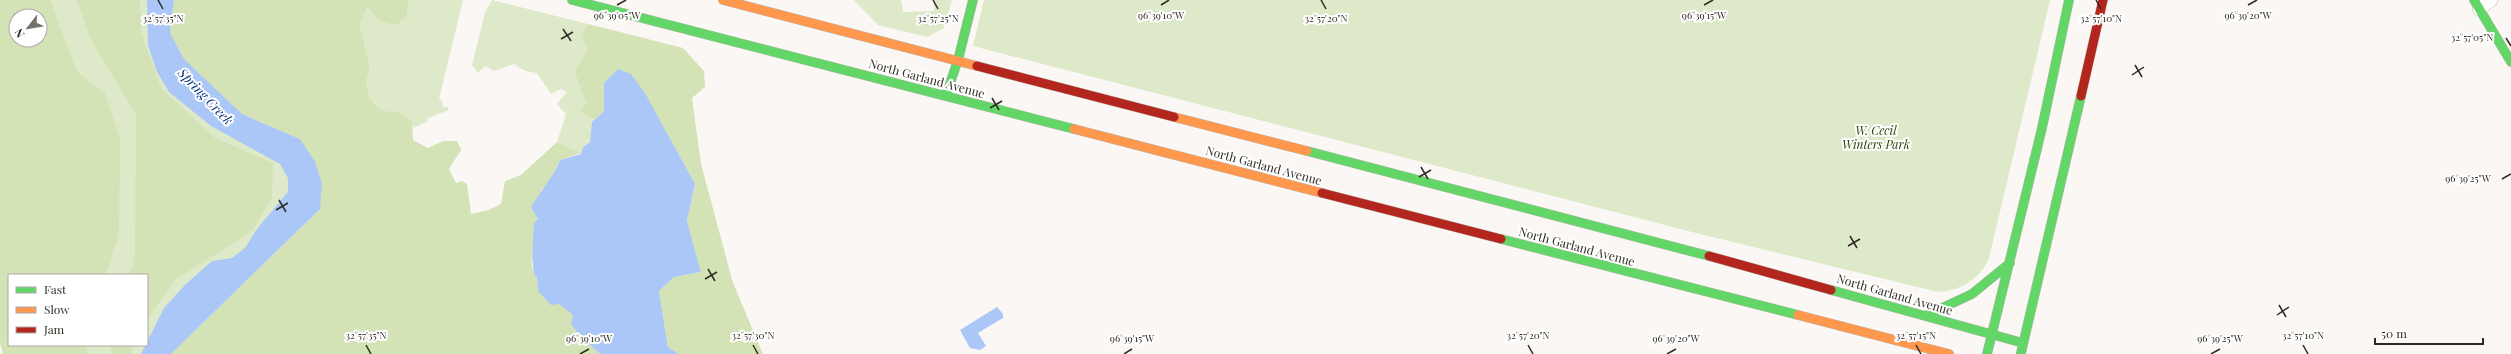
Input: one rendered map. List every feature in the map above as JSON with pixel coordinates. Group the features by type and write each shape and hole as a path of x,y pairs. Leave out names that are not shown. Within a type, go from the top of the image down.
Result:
{"main road":[{"name":"North Garland Avenue","path":"572,0 1949,354"},
{"name":"North Garland Avenue","path":"723,0 1660,242 1927,315 2023,343"},
{"path":"946,95 958,60 973,0"},
{"path":"1987,354 2046,128 2069,0"},
{"path":"2020,354 2068,133 2103,0"},
{"path":"2477,4 2511,62"},
{"path":"1927,315 1966,300 1977,293 2010,263"}],"street":[{"path":"2477,4 2491,0"}],"green space":[{"path":"0,0 50,0 77,72 105,93 120,139 119,233 106,274 8,274 8,346 88,346 86,354 3,354 0,343"},
{"path":"45,0 159,0 307,182 156,354 83,354 84,346 148,346 148,274 100,274 73,76"},
{"path":"77,0 140,0 141,32 161,88 215,138 273,163 272,199 252,231 175,280 148,318 148,274 129,274 135,258 136,114 91,40"},
{"path":"174,0 409,0 406,17 396,25 380,21 367,7 360,25 370,67 366,82 370,99 381,110 402,113 412,121 413,140 428,148 443,141 457,141 461,150 449,169 456,183 462,181 467,184 471,214 488,210 501,204 505,181 521,175 557,142 581,153 560,160 549,182 541,190 539,215 532,249 532,264 537,278 537,286 551,304 559,304 573,315 581,337 600,354 171,354 320,209 300,139 242,114 184,59 170,33"},
{"path":"409,0 463,0 439,99 442,101 443,108 447,106 449,110 428,118 428,121 413,128 412,121 402,113 381,110 370,99 366,82 370,67 360,25 367,7 410,2"},
{"path":"492,0 588,24 581,36 588,49 574,71 586,103 581,112 595,119 590,142 583,147 581,153 557,142 566,114 557,104 567,92 561,89 551,94 537,73 525,71 514,64 494,71 485,66 478,73 472,65 485,13"},
{"path":"854,0 901,0 903,12 934,11 934,0 952,0 944,28 927,37 878,25"},
{"name":"W. Cecil Winters Park","path":"984,0 2050,0 1989,258 1985,266 1975,278 1962,286 1938,292 1692,232 973,46"},
{"path":"588,24 683,48 704,71 705,87 692,98 701,164 733,283 763,354 679,354 668,347 659,291 674,277 701,272 687,221 695,184 645,94 604,83 604,111 595,119 580,112 586,103 574,71 588,49 581,36"},
{"path":"111,346 134,346 131,354 111,354"}],"water":[{"name":"Spring Creek","path":"147,0 174,0 170,33 184,59 242,114 300,139 315,162 322,183 320,209 171,354 141,354 145,346 148,346 148,340 164,308 185,285 212,261 232,258 245,248 257,229 288,192 288,178 280,164 211,126 169,92 157,72 148,45"},
{"path":"618,69 631,74 645,93 695,184 687,221 701,272 674,277 659,291 668,347 679,354 600,354 581,337 571,324 573,315 559,304 551,305 538,291 537,278 534,274 532,257 534,223 538,219 531,207 554,173 560,160 581,154 583,147 590,142 592,122 604,111 604,83"},
{"path":"997,307 1003,314 1003,318 978,333 986,346 980,350 970,348 960,330"}],"traffic: fast":[{"path":"572,0 1074,129"},
{"path":"946,95 958,60 973,0"},
{"path":"1987,354 2042,128 2069,0"},
{"path":"2474,0 2511,62"},
{"path":"2021,353 2081,96"},
{"path":"1307,151 1709,256"},
{"path":"1501,239 1798,315"},
{"path":"1927,315 1972,294 2010,263"},
{"path":"1831,290 2023,343"}],"traffic: slow":[{"path":"723,0 977,66"},
{"path":"1174,117 1307,151"},
{"path":"1074,129 1322,193"},
{"path":"1798,315 1949,354"}],"traffic: jam":[{"path":"2081,96 2103,0"},
{"path":"977,66 1174,117"},
{"path":"1322,193 1501,239"},
{"path":"1709,256 1831,290"}]}
